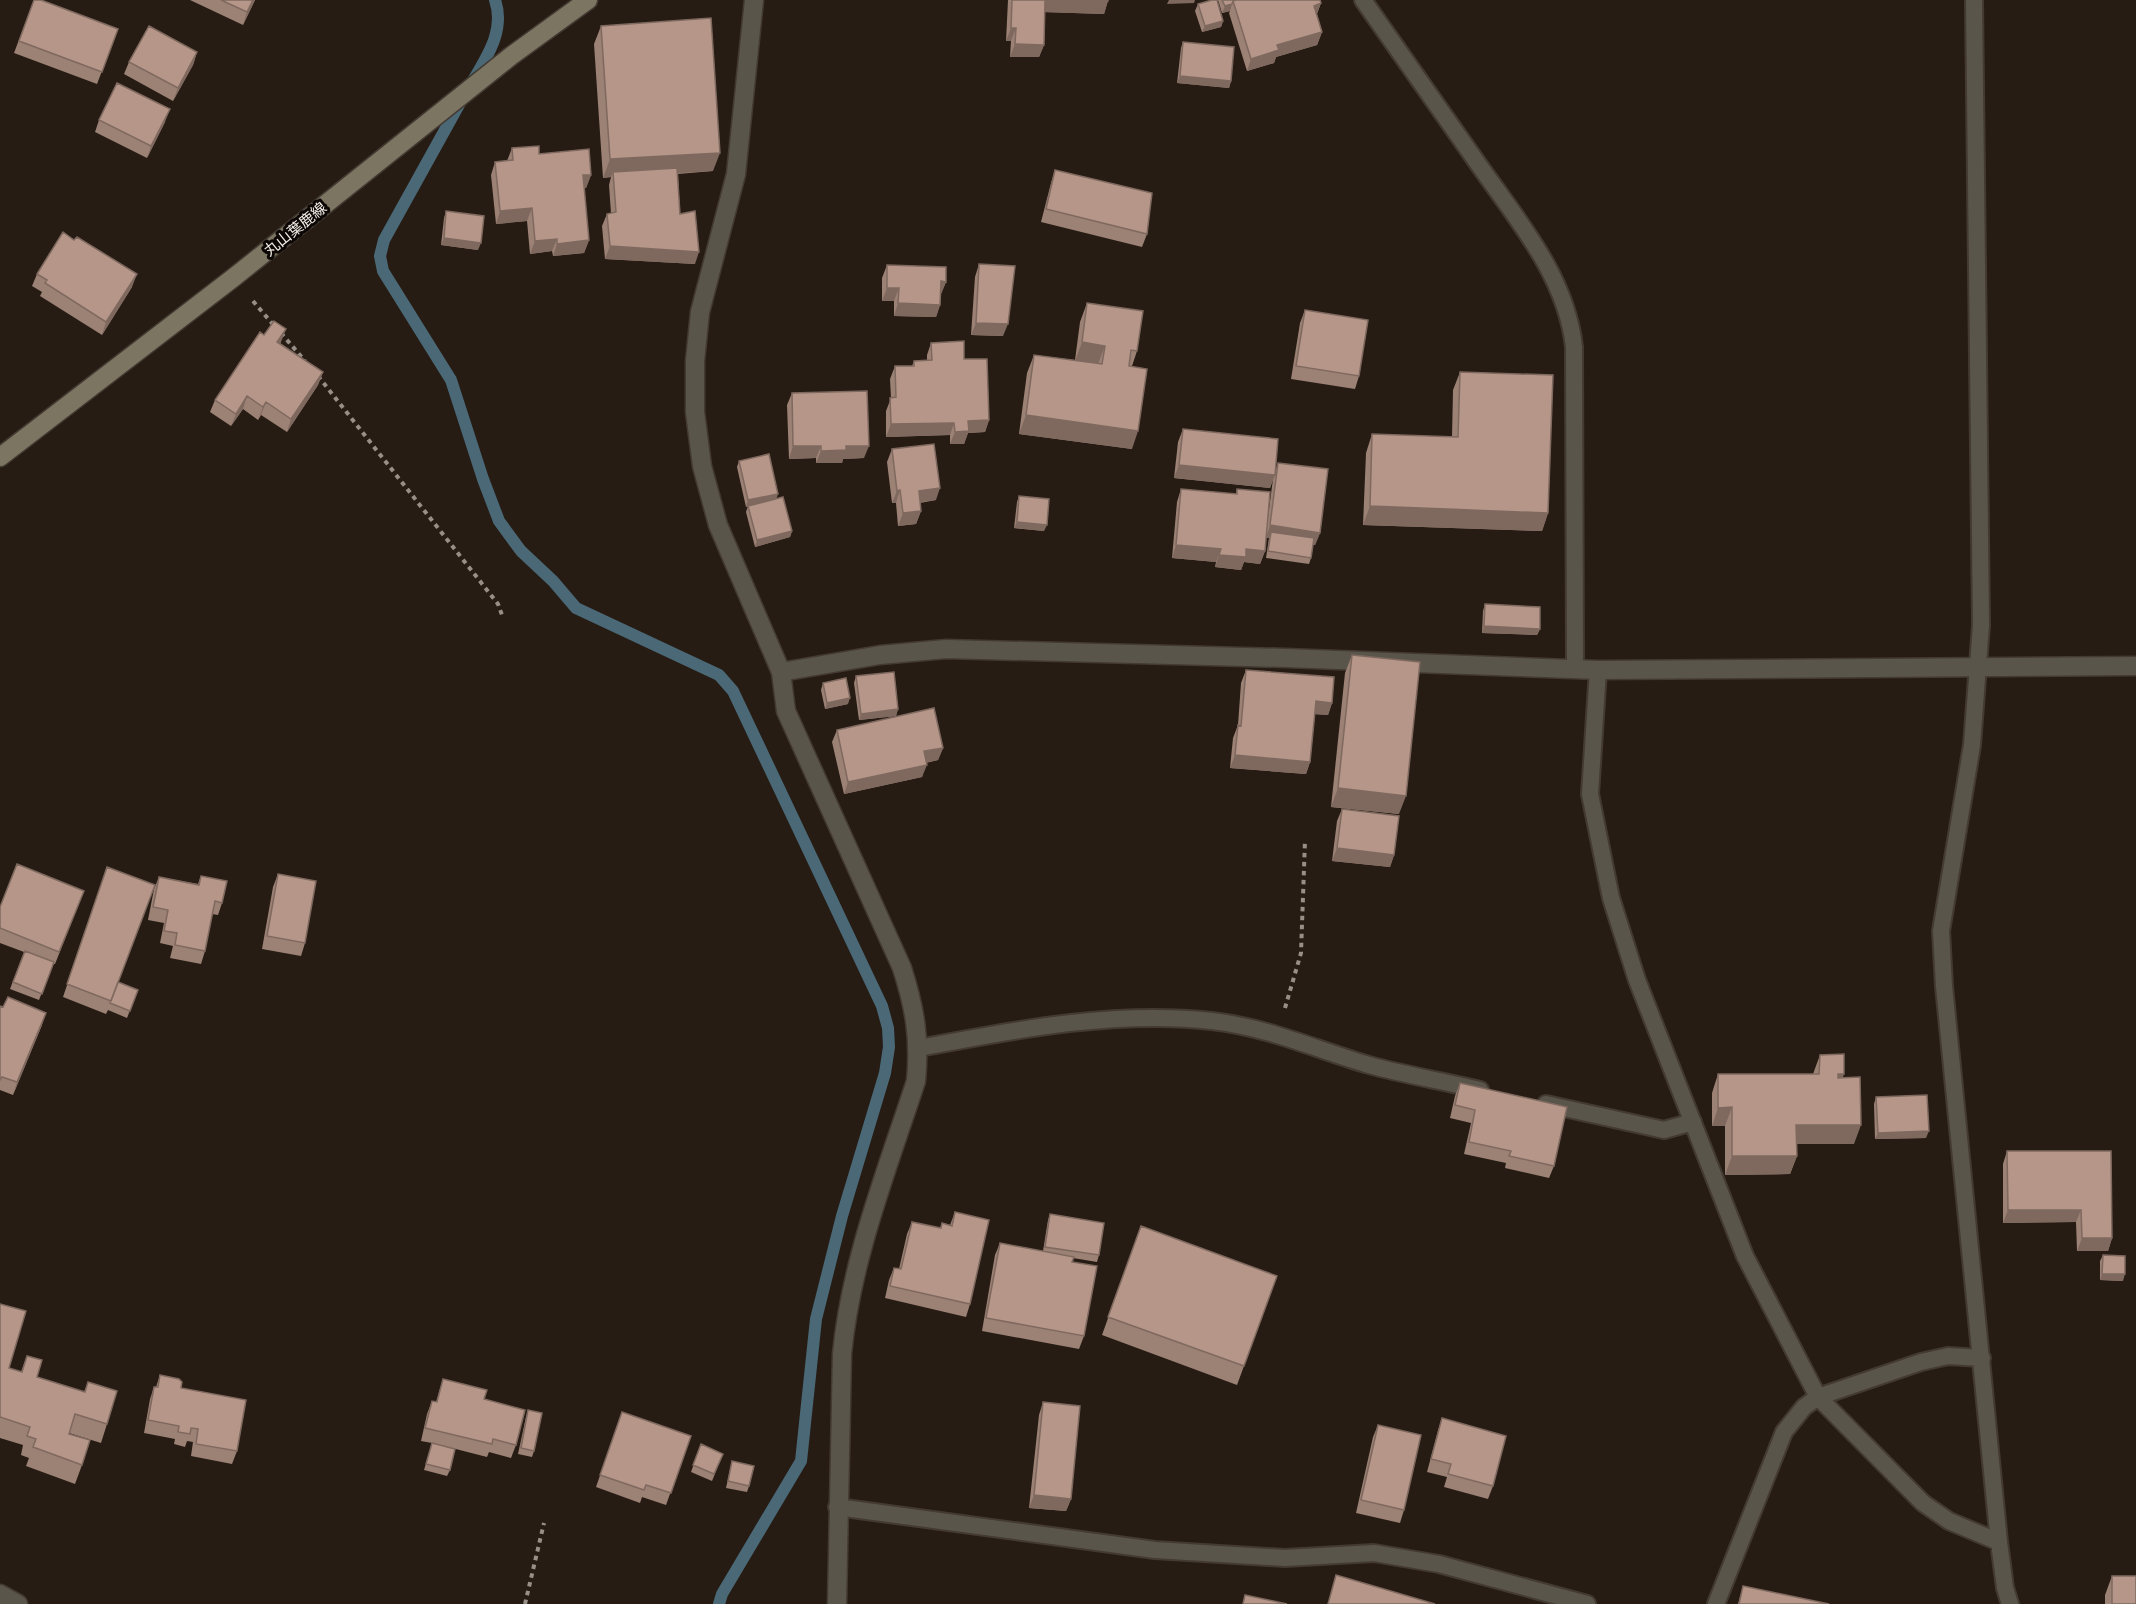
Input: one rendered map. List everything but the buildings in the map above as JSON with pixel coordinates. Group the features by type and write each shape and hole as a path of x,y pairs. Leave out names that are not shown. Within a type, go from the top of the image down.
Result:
{"main road":[{"name":"丸山葉鹿線","path":"0,457 233,278 511,56 588,0"}],"street":[{"path":"754,0 736,174 700,312 695,361 695,412 702,466 718,525 781,672 786,711 902,968 914,1005 919,1048 916,1081 855,1272 846,1313 837,1507 837,1604"},
{"path":"781,672 880,655 946,649 1598,670 2136,666"},
{"path":"0,1594 18,1604"}],"lane":[{"path":"1363,0 1534,244 1559,288 1571,321 1574,347 1575,669"},
{"path":"1974,0 1981,613 1972,745 1941,931 1944,986 2000,1542 2005,1588 2010,1604"},
{"path":"1598,670 1590,794 1611,898 1637,980 1745,1256 1818,1397 1923,1503 1949,1521 2000,1542"},
{"path":"919,1048 1024,1028 1143,1018 1212,1021 1277,1033 1370,1065 1494,1093"},
{"path":"1528,1100 1664,1130 1693,1122"},
{"path":"1716,1604 1784,1432 1804,1407 1818,1397 1921,1362 1948,1356 1982,1358"},
{"path":"837,1507 1155,1550 1285,1558 1374,1553 1439,1564 1587,1604"}],"path":[{"path":"233,278 327,387 498,604 502,615"},
{"path":"1277,1033 1302,953 1305,840"},
{"path":"525,1604 544,1523"}],"waterway":[{"path":"470,86 496,34 498,12 495,0"},
{"path":"461,101 384,240 380,256 383,271 451,380 499,521 521,551 553,581 576,608 719,675 733,691 882,1006 888,1028 889,1047 885,1073 842,1216 816,1319 801,1461 722,1594 719,1604"}]}
